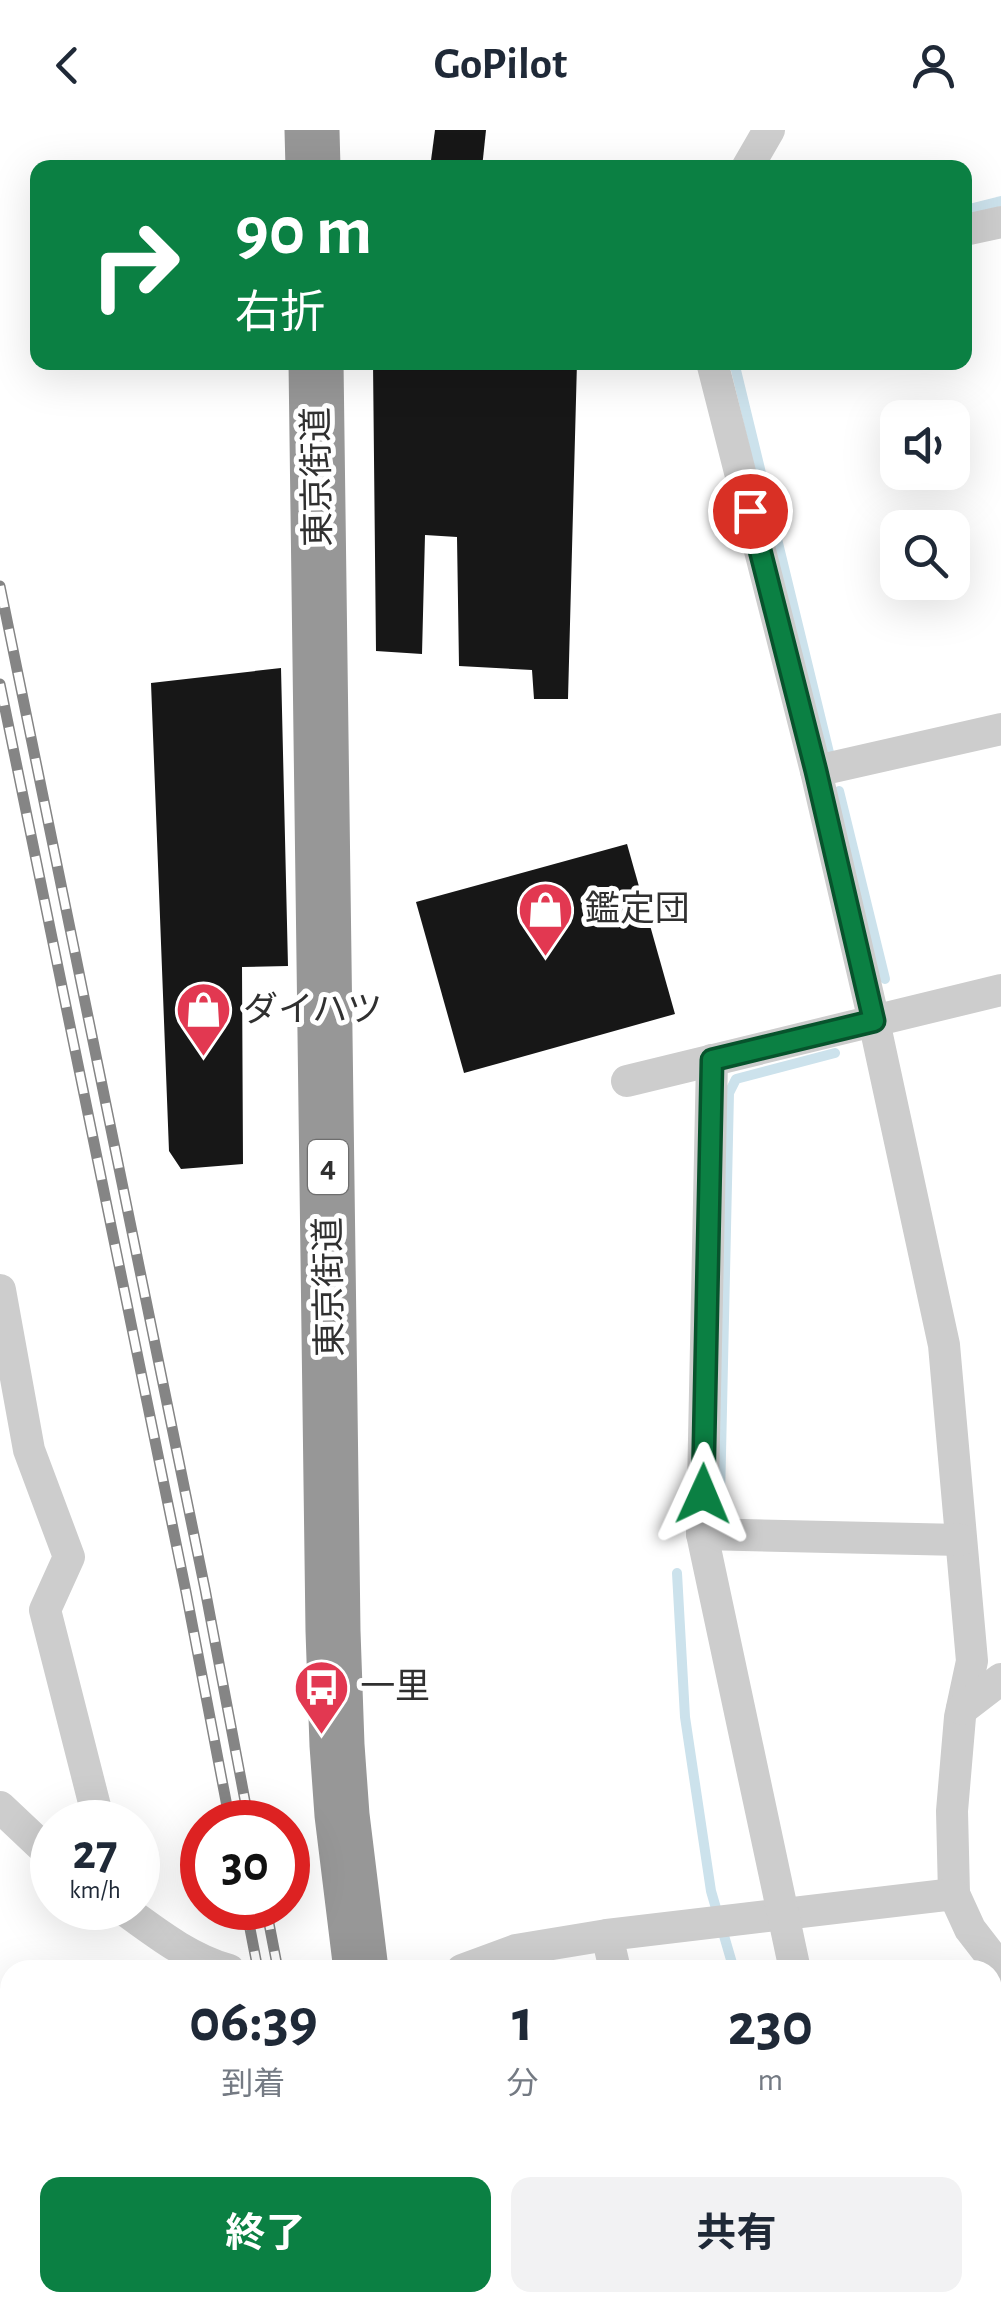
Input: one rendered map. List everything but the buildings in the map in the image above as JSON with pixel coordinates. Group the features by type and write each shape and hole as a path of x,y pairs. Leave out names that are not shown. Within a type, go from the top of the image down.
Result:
{"highway":[{"path":"312,130 313,160"},
{"name":"東京街道","path":"316,370 336,1745 361,1960"}],"street":[{"path":"752,160 769,130"},
{"path":"972,228 1001,222"},
{"path":"714,370 816,771 944,1345 972,1662 962,1708 952,1811 954,1894 970,1928 995,1960"},
{"path":"816,771 1001,729"},
{"path":"628,1081 1001,990"},
{"path":"712,1060 702,1534 793,1960"},
{"path":"0,1290 30,1450 69,1556 45,1610 93,1800"},
{"path":"702,1534 961,1540"},
{"path":"962,1708 1001,1679"},
{"path":"0,1806 30,1835"},
{"path":"489,1960 516,1950 607,1935 954,1894"},
{"path":"152,1930 202,1960"},
{"path":"607,1935 613,1960"}],"waterway":[{"path":"972,208 1001,201"},
{"path":"736,370 831,761"},
{"path":"839,791 885,979"},
{"path":"720,1499 729,1093 736,1079 835,1053"},
{"path":"677,1573 685,1717 711,1891 731,1960"}],"railway":[{"path":"0,586 245,1800"},
{"path":"0,684 226,1800"},
{"path":"250,1930 256,1960"},
{"path":"270,1930 276,1960"}],"place":[{"name":"鑑定団","path":"546,958"},
{"name":"ダイハツ","path":"204,1059"},
{"name":"一里","path":"321,1736"}],"route":[{"path":"703,1494 712,1060 874,1021 750,511"}]}
